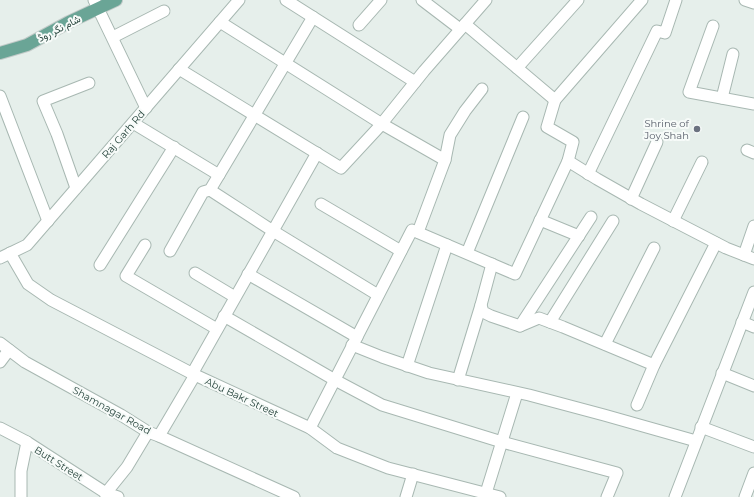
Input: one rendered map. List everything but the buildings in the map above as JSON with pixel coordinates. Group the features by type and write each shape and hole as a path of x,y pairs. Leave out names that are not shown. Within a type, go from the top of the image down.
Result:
{"main road":[{"name":"شام نگر روڈ","path":"0,53 27,45 69,22 96,4 116,0"}],"street":[{"name":"Raj Garh Rd","path":"5,255 27,245 239,0"},
{"path":"286,0 415,82"},
{"path":"359,25 381,0"},
{"path":"422,0 463,27 517,68 555,100"},
{"path":"179,69 341,168 382,124 415,82 486,0"},
{"path":"517,68 578,0"},
{"path":"310,428 412,230 515,274 568,162 573,142 547,127 555,100 642,0"},
{"path":"588,174 657,31 664,33 676,0"},
{"path":"746,0 754,3"},
{"path":"96,4 146,108"},
{"path":"112,38 164,11"},
{"path":"170,252 203,192 210,190 313,17"},
{"path":"220,22 382,124 444,160"},
{"path":"713,26 689,92 754,104"},
{"path":"722,98 733,54"},
{"path":"76,188 58,134 43,101 89,84"},
{"path":"418,232 444,160 450,135 465,111 482,89"},
{"path":"0,96 48,221"},
{"path":"467,253 523,117"},
{"path":"133,123 220,174"},
{"path":"631,198 657,142"},
{"path":"100,265 174,147"},
{"path":"106,495 154,434 193,374 224,316 317,153"},
{"path":"568,162 674,221 716,243 749,257 754,226"},
{"path":"674,221 702,162"},
{"path":"210,190 273,231 378,295"},
{"path":"321,204 401,251"},
{"path":"520,326 591,217"},
{"path":"540,220 579,236"},
{"path":"550,322 612,220"},
{"path":"637,405 654,365 716,243"},
{"path":"145,245 126,276 217,329"},
{"path":"407,366 448,245"},
{"path":"605,344 654,248"},
{"name":"Abu Bakr Street","path":"5,255 28,284 51,300 193,374 310,428 337,448 388,468 481,494 500,497"},
{"path":"458,380 492,264"},
{"path":"195,273 235,297"},
{"path":"248,274 382,358 429,373 604,415 696,441"},
{"path":"675,497 754,292"},
{"path":"481,305 483,312 520,326 538,318 654,365"},
{"path":"224,316 335,380 382,405 502,442 617,473 607,497"},
{"path":"742,322 754,327"},
{"path":"0,362 4,346"},
{"name":"Shamnagar Road","path":"4,346 25,362 154,434 294,497"},
{"path":"722,373 754,386"},
{"path":"481,494 502,442 517,393"},
{"path":"701,427 754,447"},
{"name":"Butt Street","path":"0,428 27,442 106,495 118,497"},
{"path":"21,497 21,471 27,442"},
{"path":"745,497 754,473"},
{"path":"406,497 413,474"}],"place":[{"name":"Shrine of Joy Shah","path":"697,129"}]}
